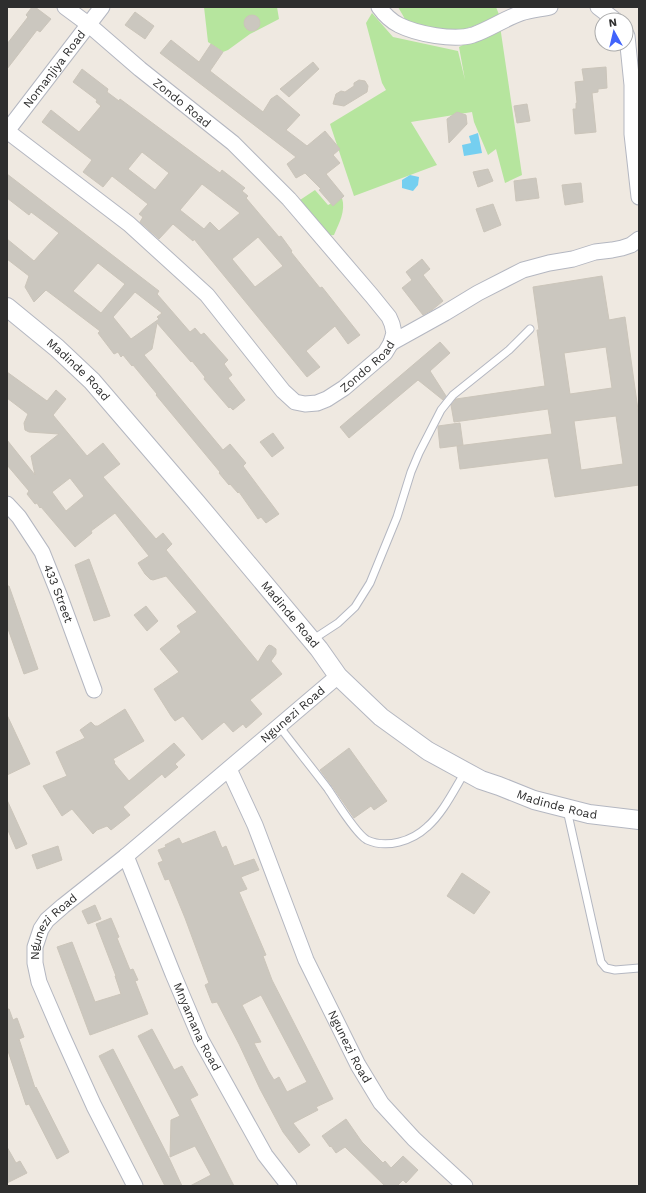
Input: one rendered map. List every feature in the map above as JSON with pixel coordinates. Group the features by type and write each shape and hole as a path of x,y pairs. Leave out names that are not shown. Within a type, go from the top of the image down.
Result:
{"street":[{"name":"Zondo Road","path":"7,131 129,224 207,295 283,391 295,402 317,404 328,399 344,388 386,353 392,343 394,333 389,317 289,199 233,143 140,69 88,24 65,7"},
{"name":"Nomanjiya Road","path":"7,131 102,7"},
{"path":"379,7 383,13 398,25 440,36 457,37 472,35 521,13 550,7"},
{"path":"629,52 632,85 632,134 639,197"},
{"path":"392,343 478,293 523,270 548,263 573,259 595,252 622,248 631,245 639,239"},
{"name":"Madinde Road","path":"7,308 57,348 92,381 312,640 338,676 381,717 428,751 481,780 534,800 589,814 639,820"},
{"name":"433 Street","path":"7,504 19,517 42,552 94,690"},
{"name":"Ngunezi Road","path":"135,1186 94,1106 39,982 35,963 35,947 41,929 63,906 126,856 338,676"},
{"name":"Ngunezi Road","path":"229,769 255,825 306,960 358,1065 381,1103 414,1139 466,1186"},
{"name":"Mnyamana Road","path":"126,856 201,1040 265,1155 289,1186"}],"lane":[{"path":"312,640 338,623 355,607 370,583 397,517 411,472 441,410 453,395 509,350 530,329"},
{"path":"279,726 328,789 356,829 367,840 380,843 392,843 404,841 416,836 428,827 439,813 465,772"},
{"path":"566,808 601,962 606,968 615,970 639,968"}],"green space":[{"path":"204,7 277,7 279,19 250,34 223,52 208,42"},
{"path":"398,7 496,7 500,17 456,32 409,26"},
{"path":"372,13 393,37 458,51 465,80 459,47 500,26 522,175 505,183 496,149 488,155 474,122 472,112 411,122 437,165 354,196 330,124 386,90 382,83 366,23"},
{"path":"315,190 328,205 342,198 343,212 334,235 325,236 297,202"}],"water":[{"path":"478,133 482,153 464,156 462,145 471,143 469,136"},
{"path":"410,175 419,177 418,185 413,191 402,188 402,180"}],"building":[{"path":"32,7 35,7 51,19 40,32 37,30 7,69 7,44 28,17 26,15"},
{"path":"135,12 154,26 145,39 125,25"},
{"path":"252,15 259,20 260,23 255,30 252,31 245,26 244,23 249,16"},
{"path":"171,40 199,62 211,44 223,52 210,71 263,112 271,99 277,95 300,115 286,130 307,146 325,131 340,149 333,155 340,163 326,174 344,196 333,206 319,190 321,189 305,173 296,178 287,164 296,157 160,53"},
{"path":"313,62 319,69 289,97 280,89"},
{"path":"606,67 607,88 598,89 598,92 592,93 596,132 575,134 573,109 576,109 577,103 575,82 584,81 582,69"},
{"path":"82,69 108,89 107,92 119,101 120,99 220,173 222,170 245,188 242,191 248,196 246,198 279,237 281,236 292,251 291,252 320,288 322,287 360,335 348,344 335,326 306,351 320,367 307,377 194,239 193,241 173,224 159,239 140,222 143,217 139,214 148,204 112,176 103,187 83,172 92,160 42,122 51,110 79,132 101,106 96,102 97,100 73,82","holes":["142,152 169,173 155,190 128,169","202,184 240,213 219,231 210,222 204,229 180,210","258,237 283,266 255,287 232,259"]},
{"path":"359,80 365,81 368,86 367,92 344,106 333,104 336,94 341,91 345,92 354,86 354,83"},
{"path":"527,104 530,121 517,123 514,106"},
{"path":"457,112 466,115 467,124 449,143 447,119"},
{"path":"488,169 493,181 478,187 473,172"},
{"path":"7,174 159,291 157,294 190,332 195,328 201,335 204,333 228,360 224,364 232,375 228,378 245,400 233,410 230,407 229,408 204,379 205,377 192,361 191,362 157,323 152,349 144,355 223,450 230,444 246,463 243,466 279,514 266,523 261,517 258,519 239,492 238,493 230,484 229,485 133,365 132,366 123,355 121,357 118,352 114,354 98,333 100,331 46,290 34,302 25,287 29,276 7,259 7,239 34,261 59,233 31,212 29,215 7,198","holes":["98,263 125,284 101,313 73,291","135,292 162,313 157,317 159,319 131,339 113,317"]},
{"path":"536,178 539,198 516,201 514,181"},
{"path":"581,183 583,202 565,205 562,185"},
{"path":"493,204 501,225 484,232 476,209"},
{"path":"422,259 430,269 423,275 443,301 423,315 402,288 412,280 406,272"},
{"path":"602,276 609,320 625,317 639,417 639,485 555,497 548,458 460,469 457,446 552,434 548,409 454,422 451,405 456,399 545,386 537,330 539,330 533,287","holes":["606,347 612,388 570,394 564,353","616,416 623,464 581,470 574,421"]},
{"path":"440,342 450,353 430,371 446,396 443,400 418,380 349,438 340,427"},
{"path":"7,372 47,401 56,390 66,399 53,415 87,456 103,443 120,464 103,477 156,539 163,533 172,544 166,550 258,662 269,645 276,649 276,654 271,661 282,674 250,700 262,714 246,728 243,724 233,732 224,722 202,740 183,716 175,721 171,716 154,689 179,672 160,649 181,632 177,626 197,612 166,576 153,580 145,574 138,563 149,556 115,513 91,531 92,533 75,547 41,507 40,508 37,503 35,504 27,494 29,491 7,465 7,440 35,475 31,456 59,434 29,432 25,430 24,423 28,414 7,398","holes":["70,478 84,496 66,511 52,492"]},
{"path":"460,423 463,445 440,448 438,426"},
{"path":"273,433 284,448 272,457 260,442"},
{"path":"89,559 110,616 94,621 75,565"},
{"path":"7,586 9,586 38,669 24,674 7,626"},
{"path":"146,606 158,621 147,631 134,615"},
{"path":"125,709 144,741 113,759 115,762 114,763 129,781 174,743 185,755 175,764 178,767 165,778 162,774 123,807 130,815 111,830 107,826 97,830 93,834 72,809 62,816 43,786 67,776 56,752 85,738 80,730 91,722 95,726 98,726"},
{"path":"7,715 30,764 7,775"},
{"path":"349,748 387,801 374,810 371,806 354,818 320,770"},
{"path":"7,800 27,844 16,849 7,828"},
{"path":"215,831 222,848 226,846 234,866 254,859 259,870 241,877 247,889 239,892 266,955 263,956 272,980 333,1099 316,1107 318,1110 293,1123 310,1145 299,1153 283,1132 217,1002 212,1003 205,985 209,983 185,918 169,879 165,880 158,863 163,861 158,850 166,847 165,845 179,838 182,844","holes":["261,995 307,1082 287,1092 279,1077 274,1080 254,1043 261,1042 242,1005"]},
{"path":"58,846 62,860 37,869 32,855"},
{"path":"462,873 490,892 474,914 447,896"},
{"path":"95,905 101,919 88,924 82,911"},
{"path":"111,918 119,937 117,938 130,970 133,969 138,980 135,981 148,1014 90,1035 57,947 72,942 95,1002 121,994 116,976 96,924"},
{"path":"7,1009 9,1009 13,1020 17,1018 24,1037 19,1039 35,1088 36,1087 69,1152 57,1159 29,1104 26,1105 7,1048"},
{"path":"152,1029 174,1070 182,1066 198,1095 190,1099 234,1186 190,1186 211,1175 195,1146 170,1157 171,1120 180,1116 138,1036"},
{"path":"113,1049 182,1186 165,1186 99,1056"},
{"path":"346,1119 362,1142 383,1163 385,1161 391,1168 403,1156 418,1170 406,1183 403,1180 397,1186 385,1186 345,1147 336,1153 322,1136"},
{"path":"7,1147 16,1163 20,1161 27,1173 7,1183"}]}
